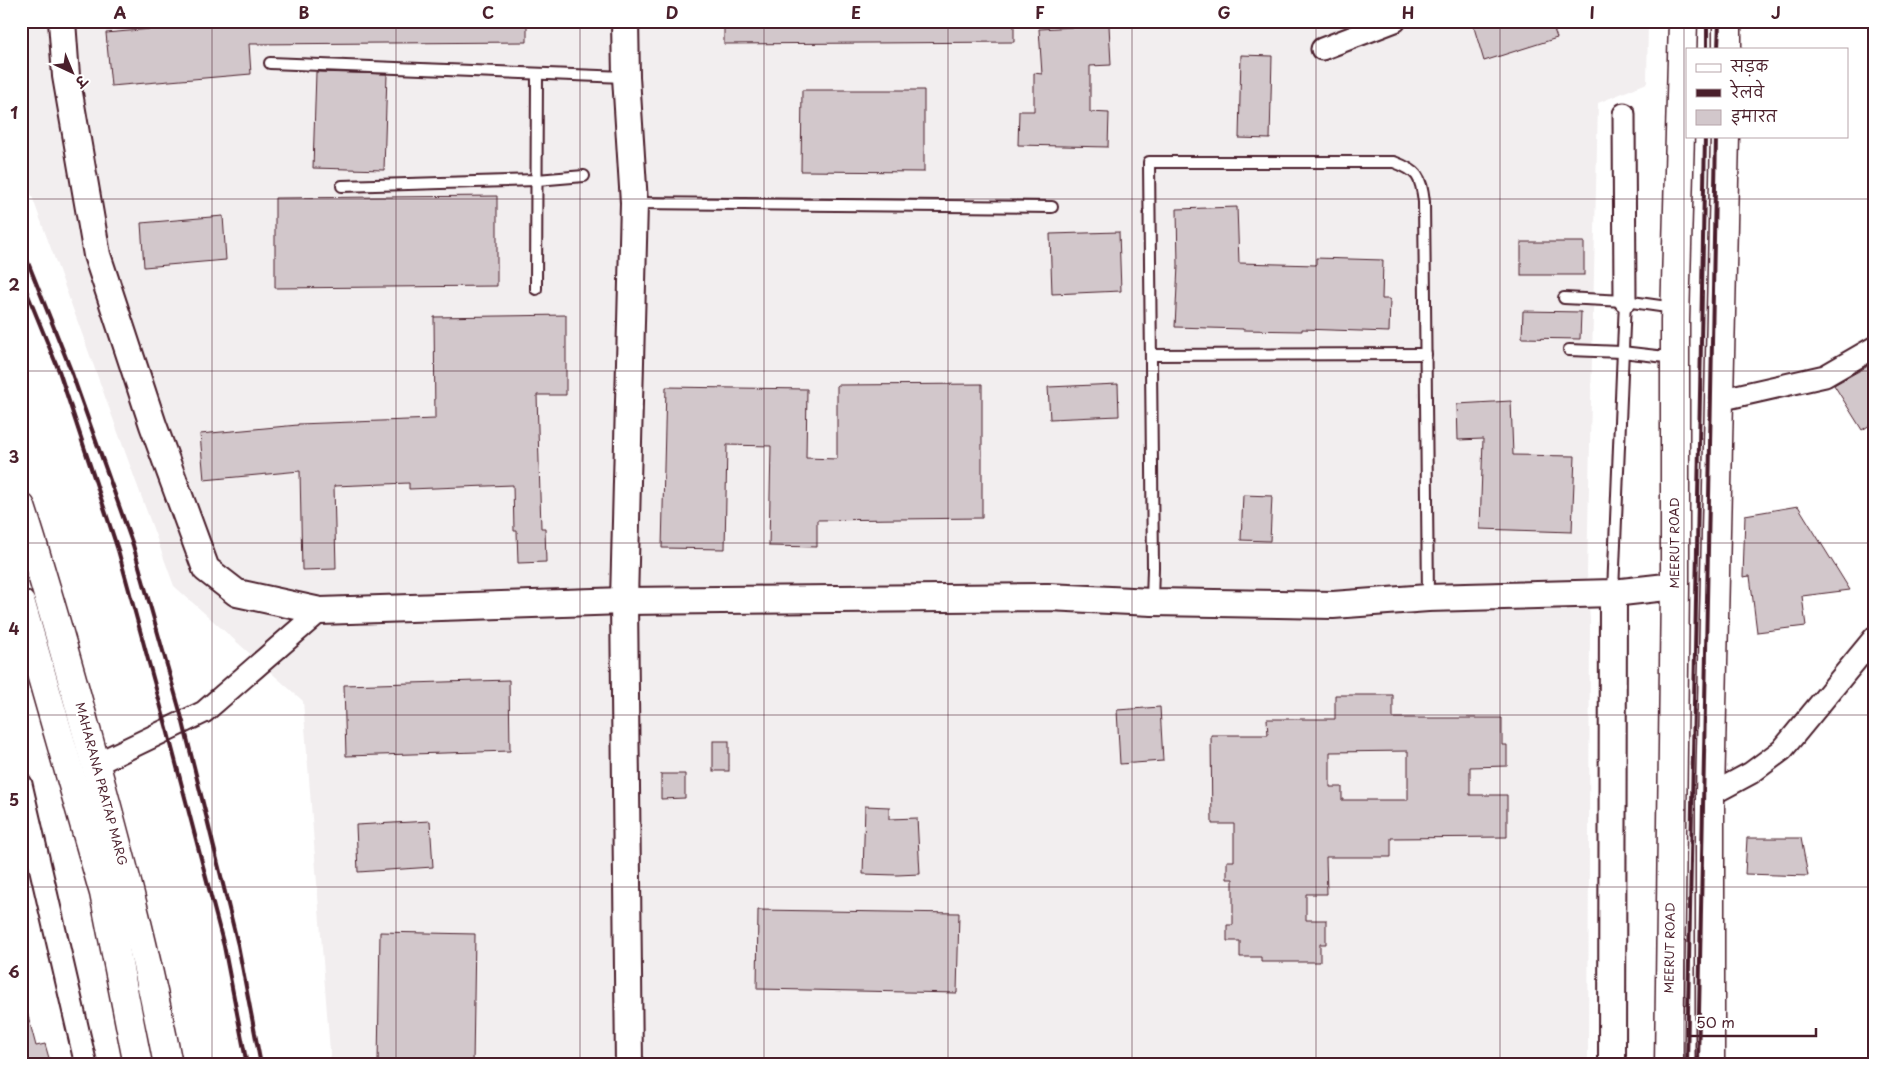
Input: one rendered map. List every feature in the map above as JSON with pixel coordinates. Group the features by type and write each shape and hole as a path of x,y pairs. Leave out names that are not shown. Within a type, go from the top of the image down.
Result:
{"main road":[{"name":"MEERUT ROAD","path":"1669,1065 1675,586 1675,308 1684,21"},
{"path":"1727,48 1728,21"},
{"path":"1710,1065 1710,795 1725,138"},
{"name":"MAHARANA PRATAP MARG","path":"21,507 49,593 130,888 157,1002 168,1065"},
{"path":"1675,586 1715,584"},
{"path":"21,604 104,893 138,1065"}],"street":[{"path":"62,21 66,76 97,255 153,425 206,569 237,593 320,611 624,601 1048,597 1152,602 1333,605 1428,598 1613,593 1675,586"},
{"path":"625,21 626,77 634,203 624,601 629,1065"},
{"path":"1322,49 1394,21"},
{"path":"1624,114 1625,301"},
{"path":"1719,400 1825,376 1875,348"},
{"path":"1612,1065 1613,593"},
{"path":"96,764 204,712 320,611"},
{"path":"1710,795 1751,773 1782,750 1875,637"},
{"path":"21,784 86,1065"}],"lane":[{"path":"270,63 626,77"},
{"path":"536,290 537,74"},
{"path":"1152,602 1149,162 1394,162 1411,168 1422,183 1424,202 1428,598"},
{"path":"342,186 537,180 584,176"},
{"path":"634,203 1052,207"},
{"path":"1564,298 1625,301 1675,308"},
{"path":"1613,593 1625,301"},
{"path":"1569,350 1622,352 1675,358"},
{"path":"1151,355 1426,354"}],"shaded area":[{"path":"21,21 1648,21 1647,83 1598,103 1587,572 1590,621 1588,1065 331,1065 303,701 174,586 30,191 21,172"}],"building":[{"path":"241,21 527,21 527,42 249,44 251,74 111,86 106,33"},
{"path":"724,21 1014,21 1014,42 724,44"},
{"path":"1472,21 1551,21 1557,38 1484,61"},
{"path":"1109,25 1111,65 1090,66 1090,112 1109,113 1108,147 1018,145 1019,111 1034,111 1034,73 1042,74 1039,29"},
{"path":"1241,55 1272,56 1270,139 1239,138"},
{"path":"316,72 387,74 384,170 313,168"},
{"path":"802,90 924,90 924,172 801,171"},
{"path":"497,196 497,286 275,288 275,198"},
{"path":"1237,207 1239,263 1316,265 1316,258 1383,260 1382,299 1390,299 1389,332 1175,327 1178,265 1177,209"},
{"path":"223,216 226,260 144,267 141,223"},
{"path":"1119,232 1121,291 1052,294 1050,234"},
{"path":"1521,242 1584,242 1584,275 1521,275"},
{"path":"1523,311 1581,312 1580,339 1522,338"},
{"path":"566,315 566,395 537,395 541,528 545,528 546,562 518,563 517,531 514,531 513,485 409,489 409,483 334,486 336,569 302,570 300,471 204,480 200,434 298,424 435,419 434,317"},
{"path":"1875,362 1875,422 1862,430 1834,385"},
{"path":"982,384 982,518 817,520 817,547 769,546 771,446 727,445 725,549 662,548 666,387 807,389 806,458 837,459 837,385"},
{"path":"1118,384 1119,416 1050,419 1048,387"},
{"path":"1511,401 1513,455 1575,456 1572,532 1480,529 1483,439 1458,440 1457,404"},
{"path":"1243,495 1272,496 1270,541 1241,540"},
{"path":"1798,506 1850,590 1802,596 1806,626 1757,632 1750,576 1743,577 1745,515"},
{"path":"509,680 510,751 346,756 344,685"},
{"path":"1335,695 1393,695 1393,718 1502,718 1502,745 1507,745 1507,766 1470,767 1470,795 1507,795 1507,837 1391,838 1391,857 1326,857 1327,894 1306,894 1306,920 1326,920 1326,944 1320,944 1320,962 1261,962 1261,957 1240,957 1240,941 1227,941 1227,925 1233,925 1233,879 1227,879 1227,861 1234,861 1234,824 1212,824 1211,735 1268,735 1267,719 1335,719","holes":["1408,751 1408,800 1342,800 1342,787 1330,787 1330,752"]},
{"path":"1160,707 1163,761 1120,764 1117,710"},
{"path":"713,741 729,741 729,771 713,771"},
{"path":"661,774 685,774 685,798 661,799"},
{"path":"865,806 889,807 889,819 917,818 920,874 863,874"},
{"path":"430,821 433,867 358,872 356,825"},
{"path":"1747,838 1801,838 1808,876 1745,874"},
{"path":"758,910 959,913 957,993 757,989"},
{"path":"380,932 475,934 473,1065 378,1065"},
{"path":"26,1008 36,1046 45,1044 51,1065 21,1065 21,1009"}],"railway":[{"path":"1707,21 1707,48"},
{"path":"1718,48 1719,21"},
{"path":"1687,1065 1705,138"},
{"path":"1698,1065 1716,138"},
{"path":"21,245 70,368 133,545 183,722 238,945 261,1065"},
{"path":"21,278 59,371 118,550 224,946 247,1065"}]}
